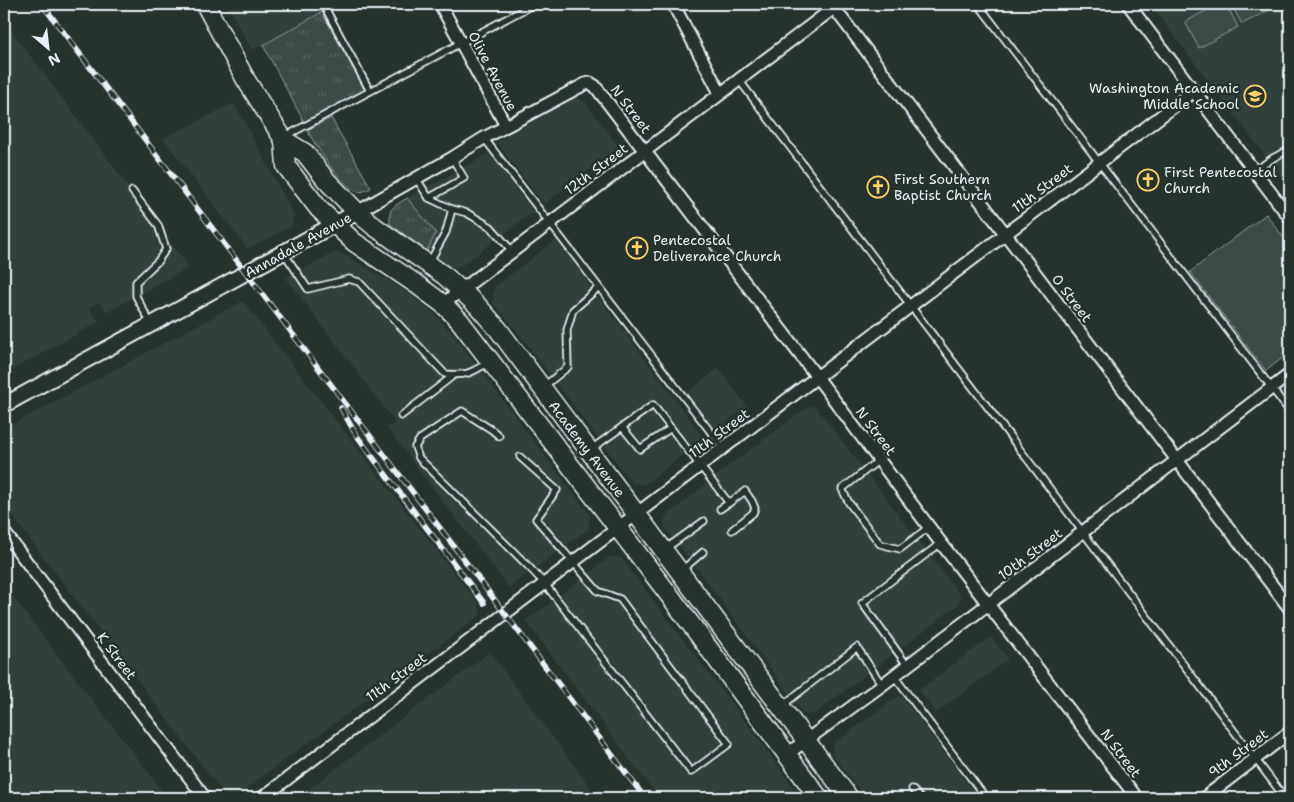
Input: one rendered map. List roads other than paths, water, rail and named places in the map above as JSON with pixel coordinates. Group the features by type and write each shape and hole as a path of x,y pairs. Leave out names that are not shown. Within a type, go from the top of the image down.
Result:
{"main road":[{"name":"Academy Avenue","path":"205,4 246,80 283,139 305,153 326,180 357,212 461,290 498,329 849,798"},
{"name":"Academy Avenue","path":"283,139 286,166 319,209 354,242 443,304 459,320 673,600 819,798"},
{"path":"491,361 498,360 509,366 537,399 560,412"}],"street":[{"name":"Olive Avenue","path":"440,4 506,126"},
{"path":"673,4 720,93"},
{"path":"1128,4 1288,212"},
{"name":"12th Street","path":"443,304 835,5"},
{"name":"O Street","path":"835,5 1005,234 1290,609"},
{"name":"Annadale Avenue","path":"4,405 335,225 484,138 590,83"},
{"name":"N Street","path":"590,83 595,86 1137,798"},
{"name":"11th Street","path":"262,798 1194,91"},
{"name":"10th Street","path":"786,755 894,676 1290,374"},
{"name":"K Street","path":"4,532 205,798"},
{"name":"9th Street","path":"1204,798 1290,732"}],"lane":[{"path":"323,4 370,91"},
{"path":"283,139 534,4"},
{"path":"978,4 1290,412"},
{"path":"738,79 1285,798"},
{"path":"484,138 723,448"},
{"path":"1255,171 1290,149"},
{"path":"429,198 464,178 452,158"},
{"path":"416,178 429,198 452,209 467,213 491,227 512,251"},
{"path":"132,191 158,225 166,249 158,261 136,282 136,296 151,324"},
{"path":"428,264 446,232 452,209"},
{"path":"284,252 308,289 349,279 359,282 445,374 461,376 469,374 491,361"},
{"path":"541,388 568,367 567,330 573,310 598,288"},
{"path":"401,416 454,375"},
{"path":"590,451 653,404 729,503"},
{"path":"498,436 492,430 462,411 420,439 415,447 419,458 545,584 691,772 729,744 620,599 598,591 536,519 557,490 520,457"},
{"path":"622,427 640,449 671,428"},
{"path":"879,460 842,489 848,503 880,544 900,549 929,527"},
{"path":"720,510 745,492 752,501 755,508 752,513 732,530"},
{"path":"663,551 704,521"},
{"path":"907,666 862,603 941,543"},
{"path":"680,573 703,552"},
{"path":"781,706 857,647 882,685"},
{"path":"894,676 986,798"},
{"path":"912,789 920,798"}],"railway":[{"path":"42,4 645,798"},
{"path":"341,408 355,433 371,455 484,603"}],"place":[{"name":"Washington Academic Middle School","path":"1255,96"},
{"name":"First Pentecostal Church","path":"1148,180"},
{"name":"First Southern Baptist Church","path":"878,187"},
{"name":"Pentecostal Deliverance Church","path":"637,248"}]}
